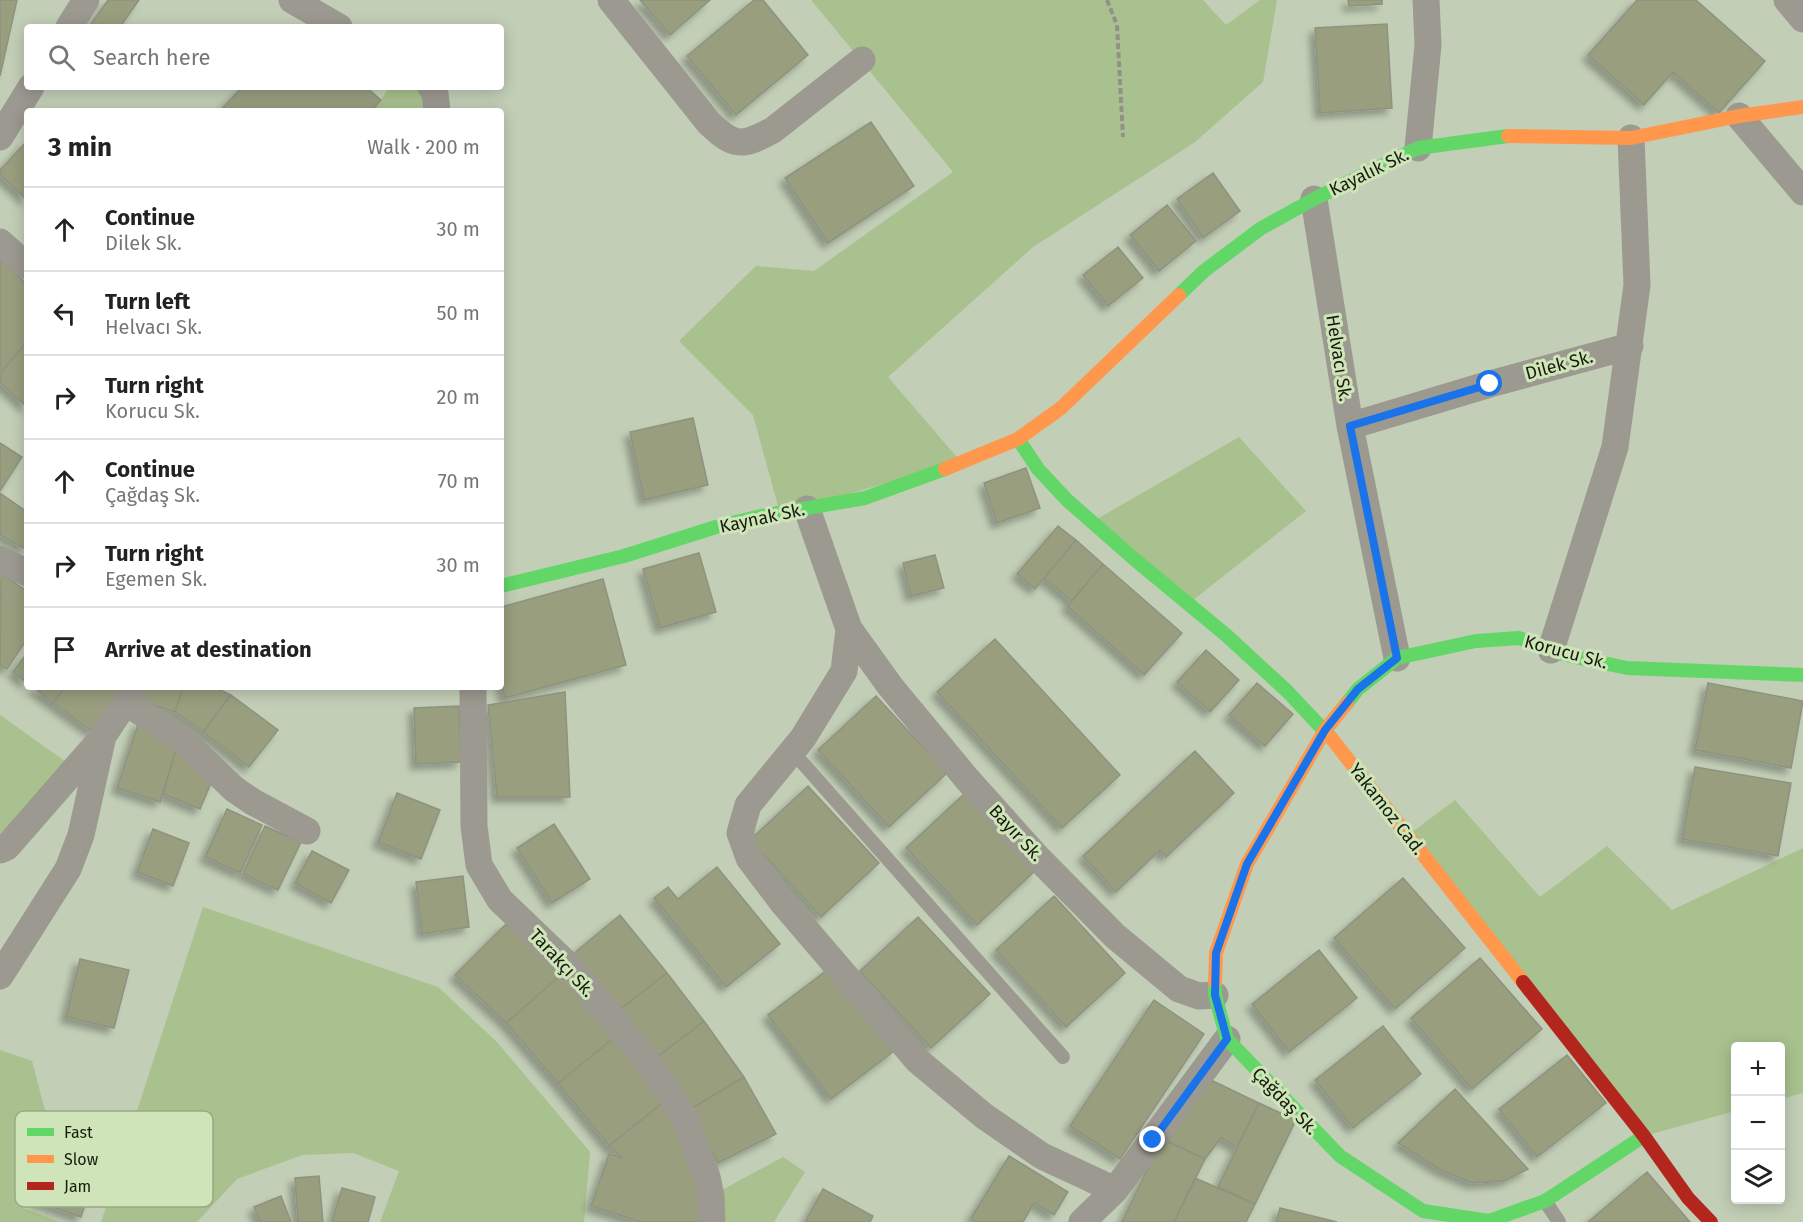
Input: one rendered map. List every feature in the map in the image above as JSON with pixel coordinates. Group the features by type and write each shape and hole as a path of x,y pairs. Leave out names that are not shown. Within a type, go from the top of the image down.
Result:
{"street":[{"path":"71,24 86,0"},
{"path":"292,0 334,24"},
{"path":"611,0 709,123 725,138 741,143 773,130 862,60"},
{"path":"1418,148 1428,45 1426,0"},
{"path":"1787,0 1803,19"},
{"path":"0,137 29,90"},
{"path":"433,90 437,108"},
{"name":"Kayalık Sk.","path":"1018,439 1061,408 1204,271 1260,230 1314,199 1418,148 1500,136 1631,138 1739,116 1803,107"},
{"path":"1739,116 1803,192"},
{"path":"1551,650 1615,447 1637,285 1631,138"},
{"name":"Helvacı Sk.","path":"1314,199 1350,426 1397,658"},
{"path":"0,242 24,263"},
{"name":"Dilek Sk.","path":"1350,426 1490,384 1630,346"},
{"name":"Kaynak Sk.","path":"504,584 624,556 716,527 761,516 865,498 918,480 1018,439"},
{"name":"Yakamoz Cad.","path":"1018,439 1038,469 1067,500 1226,635 1287,691 1325,730 1644,1136 1688,1198 1711,1222"},
{"path":"807,509 849,629 844,671 803,738 748,806 741,833 749,858 783,903 918,1061 984,1116 1042,1156 1115,1190"},
{"path":"0,559 24,571"},
{"name":"Bayır Sk.","path":"849,629 890,686 967,779 1037,857 1115,936 1179,989 1199,996 1215,995"},
{"name":"Korucu Sk.","path":"1325,730 1358,689 1397,658 1476,640 1519,638 1566,656 1627,668 1803,675"},
{"name":"Tarakçı Sk.","path":"473,690 474,825 479,865 500,900 570,967 648,1062 669,1092 686,1121 706,1177 711,1196 712,1222"},
{"path":"0,850 7,847 103,736 129,695 218,771 234,789 253,802 308,831"},
{"name":"Çağdaş Sk.","path":"1325,730 1247,864 1216,953 1215,995 1227,1039 1340,1156 1423,1210 1488,1221 1545,1201 1644,1136"},
{"path":"0,976 68,869 81,835 103,736"},
{"path":"1087,1220 1115,1190 1227,1039"}],"lane":[{"path":"792,751 1063,1057"},
{"path":"1545,1201 1559,1222"}],"path":[{"path":"1107,0 1117,25 1123,137"}],"green space":[{"path":"811,0 1203,0 1226,25 1260,0 1277,0 1263,82 1195,142 1033,247 888,377 961,462 780,513 753,415 679,341 756,266 814,271 953,172"},
{"path":"387,90 432,90 436,108 374,108"},
{"path":"1239,437 1306,511 1188,604 1092,522"},
{"path":"0,715 76,769 0,850"},
{"path":"1455,800 1540,897 1607,846 1672,910 1803,848 1803,1093 1785,1098 1785,1042 1731,1042 1731,1112 1644,1136 1407,836"},
{"path":"203,907 438,987 497,1042 590,1152 584,1222 380,1222 399,1171 353,1153 302,1155 237,1179 213,1205 213,1111 137,1111"},
{"path":"0,1050 32,1061 45,1111 15,1111 15,1207 21,1207 60,1222 0,1222"},
{"path":"783,1157 805,1172 774,1222 712,1222 711,1196"},
{"path":"106,1207 211,1207 197,1222 101,1222"}],"building":[{"path":"0,0 17,0 0,76"},
{"path":"108,0 139,0 122,24 91,24"},
{"path":"640,0 710,0 670,35"},
{"path":"754,0 763,0 808,55 736,115 687,56"},
{"path":"1348,0 1382,0 1382,4 1349,6"},
{"path":"1637,0 1696,0 1765,61 1719,113 1673,72 1644,105 1588,55"},
{"path":"1387,24 1392,108 1320,113 1315,28"},
{"path":"239,90 369,90 381,100 374,108 223,108"},
{"path":"871,122 914,186 828,243 785,178"},
{"path":"24,144 24,197 0,175 0,170"},
{"path":"1213,173 1240,211 1203,238 1177,199"},
{"path":"1167,205 1196,241 1159,271 1130,235"},
{"path":"1118,247 1143,278 1108,306 1083,275"},
{"path":"0,259 24,281 24,345 2,371 0,369"},
{"path":"24,346 24,404 0,383 0,374"},
{"path":"693,418 708,485 644,500 630,432"},
{"path":"0,443 22,457 0,491"},
{"path":"1026,468 1040,508 997,523 984,483"},
{"path":"0,493 24,510 24,548 0,535"},
{"path":"1058,526 1076,540 1035,589 1017,574"},
{"path":"1076,540 1103,564 1072,601 1044,578"},
{"path":"699,553 716,612 660,628 643,569"},
{"path":"935,555 944,588 911,596 903,563"},
{"path":"1103,564 1182,633 1144,675 1067,606"},
{"path":"1,574 24,589 24,644 7,669 0,665"},
{"path":"603,579 626,665 505,698 503,690 504,606"},
{"path":"995,639 1120,775 1062,828 937,692"},
{"path":"1206,650 1239,680 1210,712 1177,682"},
{"path":"24,657 24,681 13,672"},
{"path":"1257,683 1293,714 1265,746 1229,715"},
{"path":"1708,683 1803,701 1791,768 1695,750"},
{"path":"37,690 63,690 53,703"},
{"path":"63,690 119,690 122,692 93,732 53,703"},
{"path":"138,690 182,690 175,712 135,700"},
{"path":"182,690 220,690 231,695 203,732 175,712"},
{"path":"565,692 570,797 497,797 488,705"},
{"path":"231,695 278,730 249,767 203,732"},
{"path":"876,696 947,773 889,827 818,750"},
{"path":"459,706 461,762 416,764 414,708"},
{"path":"139,721 177,746 160,802 117,788"},
{"path":"177,746 214,776 200,809 163,794"},
{"path":"1195,751 1234,793 1166,857 1160,850 1116,892 1083,856"},
{"path":"1695,767 1791,783 1778,856 1682,839"},
{"path":"808,786 879,863 821,917 750,840"},
{"path":"397,793 440,810 421,859 378,842"},
{"path":"964,794 1035,871 977,925 906,848"},
{"path":"227,809 262,825 240,873 205,857"},
{"path":"554,824 590,879 552,903 517,848"},
{"path":"265,826 301,842 278,890 243,874"},
{"path":"153,829 189,843 173,886 137,872"},
{"path":"312,851 349,870 331,903 295,883"},
{"path":"717,867 780,944 726,987 654,898 668,887 678,899"},
{"path":"463,876 469,927 422,934 416,882"},
{"path":"1403,878 1465,948 1395,1009 1334,938"},
{"path":"1054,896 1125,973 1066,1027 996,950"},
{"path":"620,915 667,973 618,1011 573,954"},
{"path":"918,917 990,994 931,1048 860,971"},
{"path":"506,924 562,974 506,1023 455,975"},
{"path":"1319,950 1357,998 1289,1052 1252,1004"},
{"path":"1480,958 1542,1029 1472,1089 1411,1018"},
{"path":"80,959 129,970 114,1028 66,1017"},
{"path":"831,967 894,1051 831,1099 768,1015"},
{"path":"667,973 704,1021 656,1058 618,1011"},
{"path":"562,974 614,1038 558,1083 506,1023"},
{"path":"1154,1000 1204,1034 1120,1159 1070,1126"},
{"path":"704,1021 744,1077 689,1110 656,1058"},
{"path":"1383,1026 1421,1074 1353,1128 1315,1080"},
{"path":"614,1038 665,1101 609,1146 558,1083"},
{"path":"1567,1055 1606,1103 1537,1157 1499,1109"},
{"path":"744,1077 776,1134 718,1163 689,1110"},
{"path":"1213,1081 1259,1103 1237,1147 1221,1138 1205,1159 1162,1139 1198,1089"},
{"path":"1455,1089 1528,1169 1504,1181 1472,1183 1439,1169 1398,1143"},
{"path":"665,1101 699,1180 703,1222 640,1222 591,1206 609,1154 622,1158 609,1146"},
{"path":"1259,1103 1296,1120 1255,1204 1218,1187"},
{"path":"1162,1139 1205,1159 1174,1222 1122,1222"},
{"path":"1009,1156 1068,1192 1054,1215 1034,1203 1023,1222 977,1222 971,1218"},
{"path":"1647,1172 1690,1222 1588,1222"},
{"path":"319,1176 323,1222 298,1222 295,1178"},
{"path":"1195,1178 1255,1204 1246,1222 1174,1222"},
{"path":"342,1188 375,1197 368,1222 332,1222"},
{"path":"823,1189 873,1216 870,1222 805,1222"},
{"path":"281,1196 291,1222 260,1222 254,1207"},
{"path":"52,1207 84,1207 81,1217"},
{"path":"1280,1208 1337,1222 1276,1222"}],"traffic: fast":[{"path":"1179,295 1204,271 1260,229 1314,199 1418,148 1508,136"},
{"path":"1018,439 1038,469 1067,500 1226,635 1287,691 1332,739"},
{"path":"504,585 624,556 716,527 761,516 865,498 945,469"},
{"path":"1347,703 1358,689 1397,658 1476,641 1519,638 1566,655 1627,668 1803,675"},
{"path":"1215,982 1215,995 1227,1039 1340,1156 1423,1211 1489,1221 1545,1201 1644,1136"}],"traffic: slow":[{"path":"1508,136 1631,138 1739,116 1803,107"},
{"path":"945,469 1018,439 1061,408 1179,295"},
{"path":"1215,982 1216,953 1247,864 1325,730 1347,703"},
{"path":"1332,739 1523,982"}],"traffic: jam":[{"path":"1523,982 1644,1136 1688,1198 1711,1222"}],"route":[{"path":"1153,1140 1227,1039 1215,995 1216,953 1247,864 1325,730 1358,689 1397,658 1350,426 1490,384"}]}
